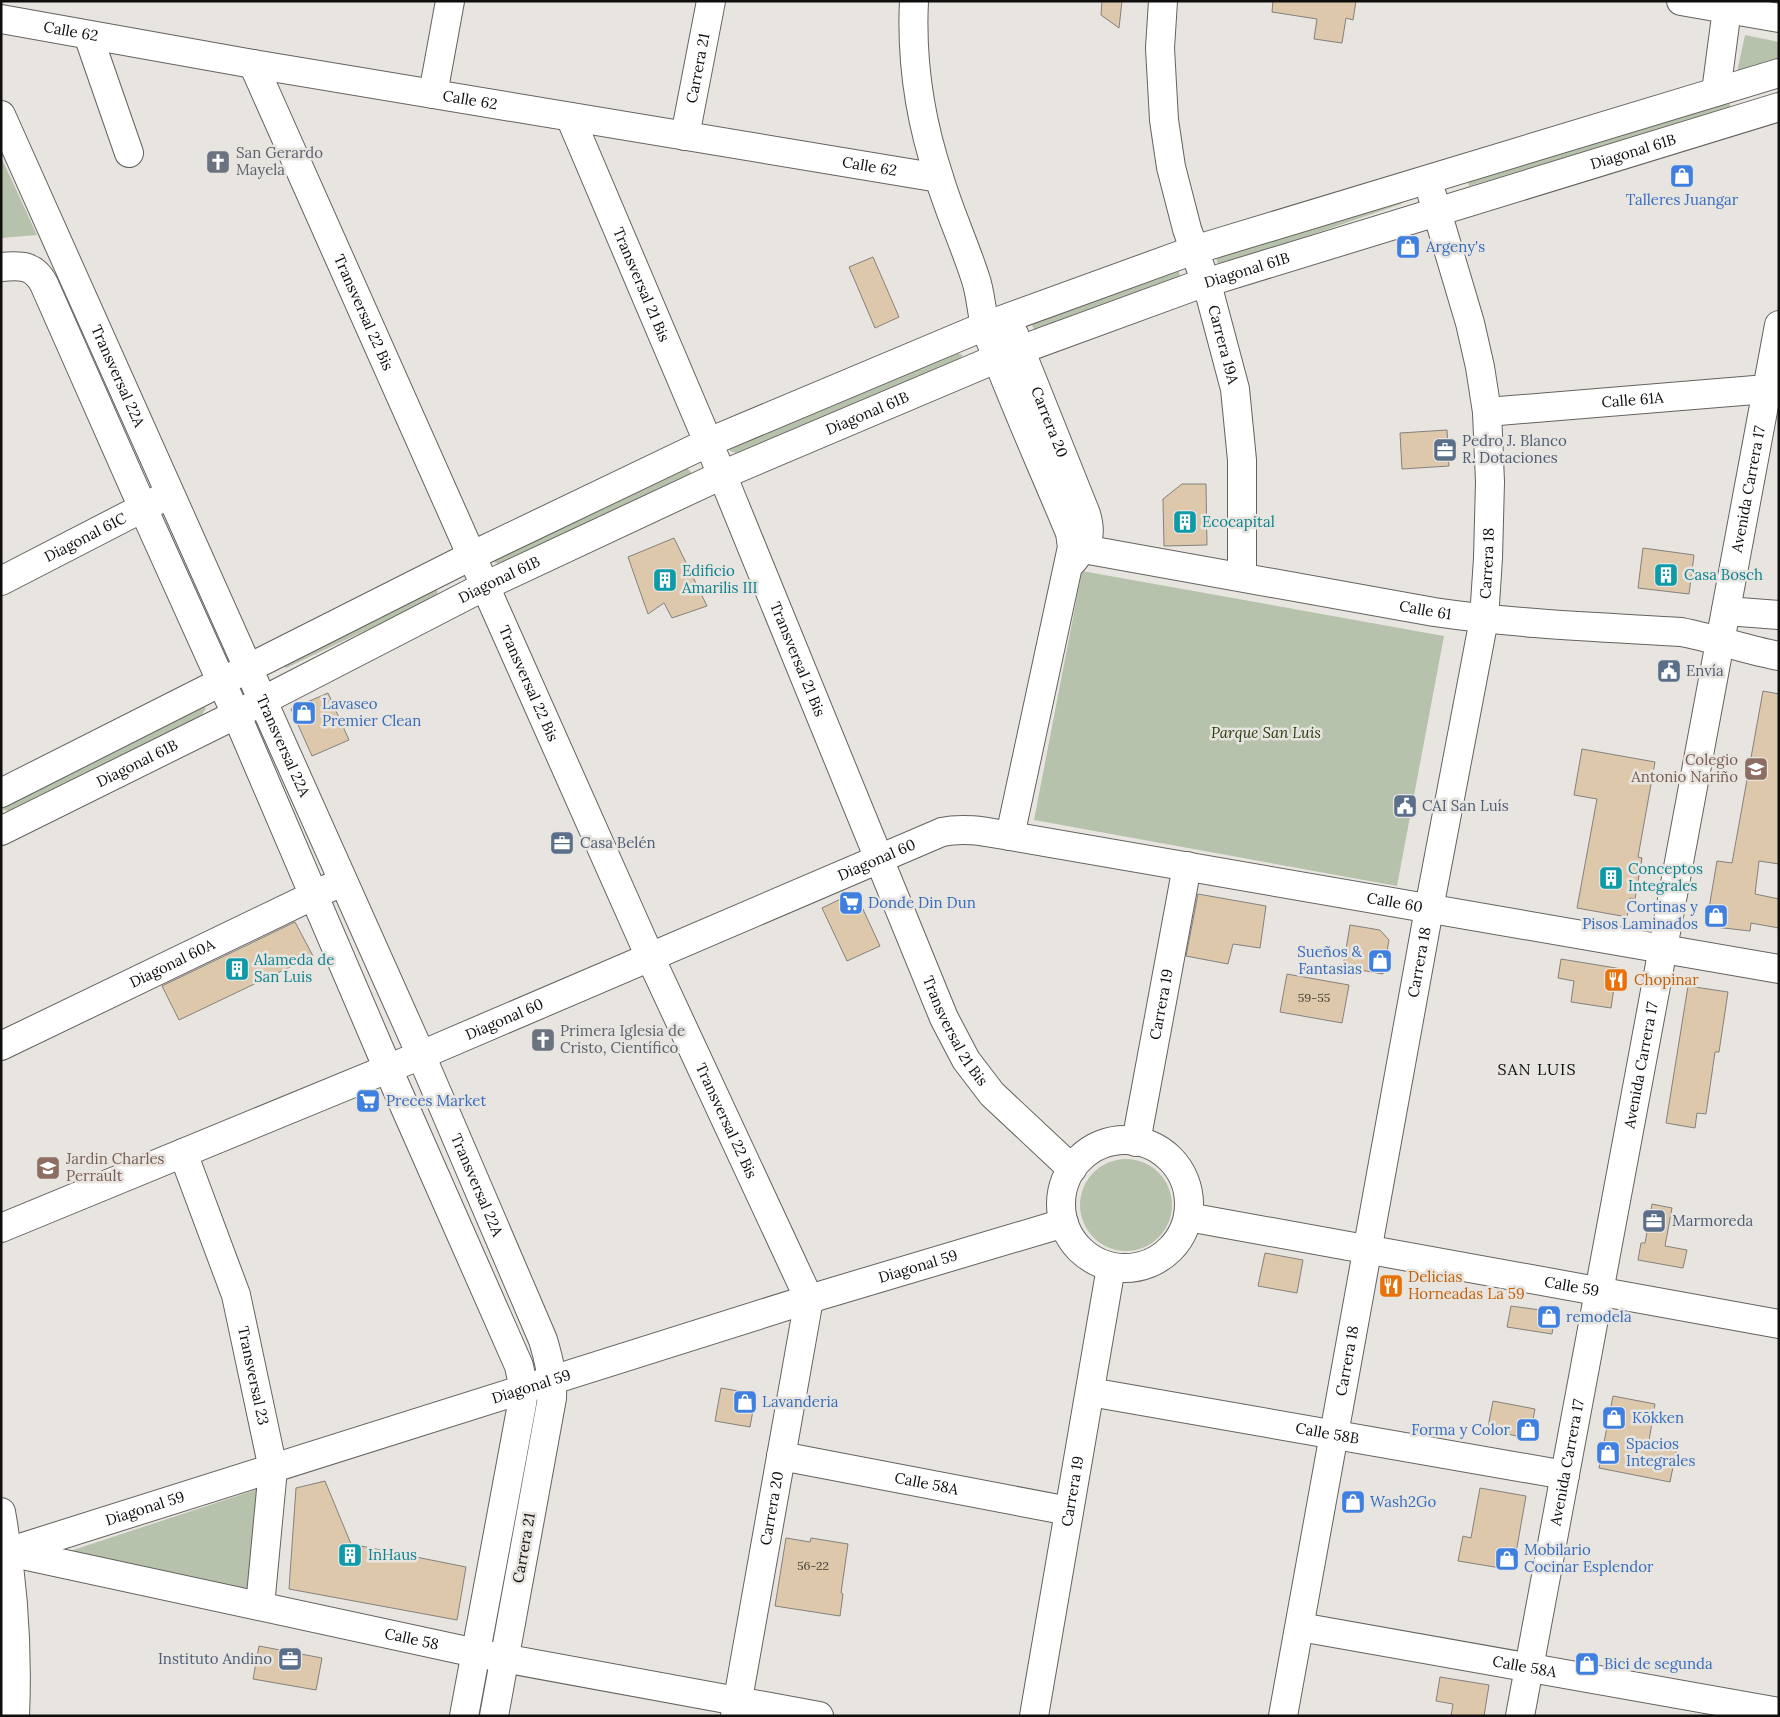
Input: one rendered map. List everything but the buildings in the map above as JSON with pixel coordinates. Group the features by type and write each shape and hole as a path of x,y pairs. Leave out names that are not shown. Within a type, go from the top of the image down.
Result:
{"street":[{"path":"433,94 450,1"},
{"name":"Carrera 21","path":"685,136 711,1"},
{"name":"Carrera 20","path":"914,1 913,24 918,95 926,135 928,176 1009,354 1070,533 1074,555 1010,836"},
{"name":"Carrera 19A","path":"1163,1 1160,48 1164,120 1170,167 1187,229 1225,348 1235,389 1242,460 1242,577"},
{"path":"1680,1 1779,18"},
{"path":"1716,92 1726,9"},
{"name":"Calle 62","path":"1,19 253,64 928,176"},
{"path":"88,35 129,153"},
{"name":"Transversal 22 Bis","path":"253,64 650,957 809,1299"},
{"path":"1,793 221,680 471,556 709,442 996,322 1194,250 1779,73"},
{"name":"Diagonal 61B","path":"1,831 237,714 485,586 722,474 1009,354 1192,287 1779,107"},
{"name":"Transversal 22A","path":"1,115 421,1055 543,1340 553,1381"},
{"name":"Transversal 21 Bis","path":"570,117 709,442 944,1018 966,1060 992,1094 1072,1169"},
{"name":"Carrera 18","path":"1283,1716 1484,619 1490,482 1487,412 1480,367 1470,323 1427,179"},
{"name":"Transversal 22A","path":"1,267 25,267 34,270 44,284 237,714 388,1069 512,1347 519,1366 524,1390"},
{"name":"Avenida Carrera 17","path":"1520,1716 1720,642 1773,389 1779,325"},
{"name":"Calle 61A","path":"1487,412 1773,389"},
{"name":"Diagonal 61C","path":"1,580 170,494"},
{"name":"Calle 61","path":"1074,555 1242,577 1484,619 1681,632 1704,636 1759,653 1779,656"},
{"path":"1726,612 1779,615"},
{"name":"Diagonal 60","path":"1,1228 388,1069 942,832 954,830 982,831 1010,836"},
{"name":"Calle 60","path":"1010,836 1779,969"},
{"name":"Carrera 19","path":"1136,1142 1187,866"},
{"name":"Diagonal 60A","path":"1,1046 344,880"},
{"path":"1121,1141 1136,1142 1150,1146 1162,1153 1182,1174 1189,1202 1188,1216 1176,1243 1166,1253 1154,1261 1140,1266 1112,1267 1101,1263 1082,1251 1068,1234 1061,1209 1062,1195 1065,1181 1072,1169 1093,1149 1107,1143 1121,1141"},
{"name":"Transversal 23","path":"183,1153 236,1295 273,1468 260,1606"},
{"name":"Calle 59","path":"1188,1216 1779,1324"},
{"name":"Diagonal 59","path":"4,1553 809,1299 1064,1223"},
{"name":"Carrera 19","path":"1034,1716 1112,1267"},
{"name":"Carrera 20","path":"736,1708 809,1299"},
{"name":"Carrera 21","path":"494,1716 552,1398 553,1381"},
{"name":"Carrera 21","path":"464,1716 524,1390"},
{"name":"Calle 58B","path":"1090,1392 1565,1475"},
{"name":"Calle 58A","path":"781,1456 1069,1511"},
{"path":"1,1512 4,1553 13,1601 15,1716"},
{"name":"Calle 58","path":"4,1553 736,1708 819,1716"},
{"name":"Calle 58A","path":"1300,1627 1779,1712"}],"green space":[{"path":"1745,35 1779,42 1779,59 1737,72"},
{"path":"1728,100 1731,108 1469,186 1467,178"},
{"path":"1,157 37,235 1,238"},
{"path":"1404,196 1404,201 1401,204 1221,266 1217,262 1216,257"},
{"path":"1178,270 1180,275 1178,279 1038,330 1034,329 1032,325 1033,321"},
{"path":"954,352 963,355 960,359 736,453 730,451 730,444"},
{"path":"685,466 691,472 691,477 499,564 494,562 494,557"},
{"name":"Parque San Luis","path":"1082,571 1444,636 1397,886 1034,820"},
{"path":"429,586 437,590 438,596 286,668 280,664"},
{"path":"197,705 206,708 201,716 8,811 2,809 2,804"},
{"path":"1126,1159 1143,1163 1158,1173 1168,1188 1172,1205 1168,1222 1158,1237 1143,1247 1126,1251 1109,1247 1094,1237 1084,1222 1080,1205 1084,1188 1094,1173 1109,1163"},
{"path":"258,1489 247,1592 58,1555"}],"place":[{"name":"San Gerardo Mayela","path":"218,162"},
{"name":"Talleres Juangar","path":"1682,176"},
{"name":"Argeny's","path":"1408,247"},
{"name":"Pedro J. Blanco R. Dotaciones","path":"1445,450"},
{"name":"Ecocapital","path":"1185,522"},
{"name":"Casa Bosch","path":"1666,575"},
{"name":"Edificio Amarilis III","path":"665,580"},
{"name":"Envía","path":"1669,671"},
{"name":"Lavaseo Premier Clean","path":"304,713"},
{"name":"Colegio Antonio Nariño","path":"1756,769"},
{"name":"CAI San Luís","path":"1405,806"},
{"name":"Casa Belén","path":"562,843"},
{"name":"Conceptos Integrales","path":"1611,878"},
{"name":"Donde Din Dun","path":"851,903"},
{"name":"Cortinas y Pisos Laminados","path":"1716,916"},
{"name":"Sueños & Fantasias","path":"1380,961"},
{"name":"Alameda de San Luis","path":"237,969"},
{"name":"Chopinar","path":"1616,980"},
{"name":"Primera Iglesia de Cristo, Científico","path":"543,1040"},
{"name":"Preces Market","path":"368,1101"},
{"name":"Jardin Charles Perrault","path":"48,1168"},
{"name":"Marmoreda","path":"1654,1221"},
{"name":"Delicias Horneadas La 59","path":"1391,1286"},
{"name":"remodela","path":"1549,1317"},
{"name":"Lavanderia","path":"745,1402"},
{"name":"Kōkken","path":"1614,1418"},
{"name":"Forma y Color","path":"1528,1430"},
{"name":"Spacios Integrales","path":"1608,1453"},
{"name":"Wash2Go","path":"1353,1502"},
{"name":"InHaus","path":"350,1555"},
{"name":"Mobilario Cocinar Esplendor","path":"1507,1559"},
{"name":"Instituto Andino","path":"290,1659"},
{"name":"Bici de segunda","path":"1587,1664"}],"district":[{"name":"SAN LUIS","path":"1537,1069"}]}
